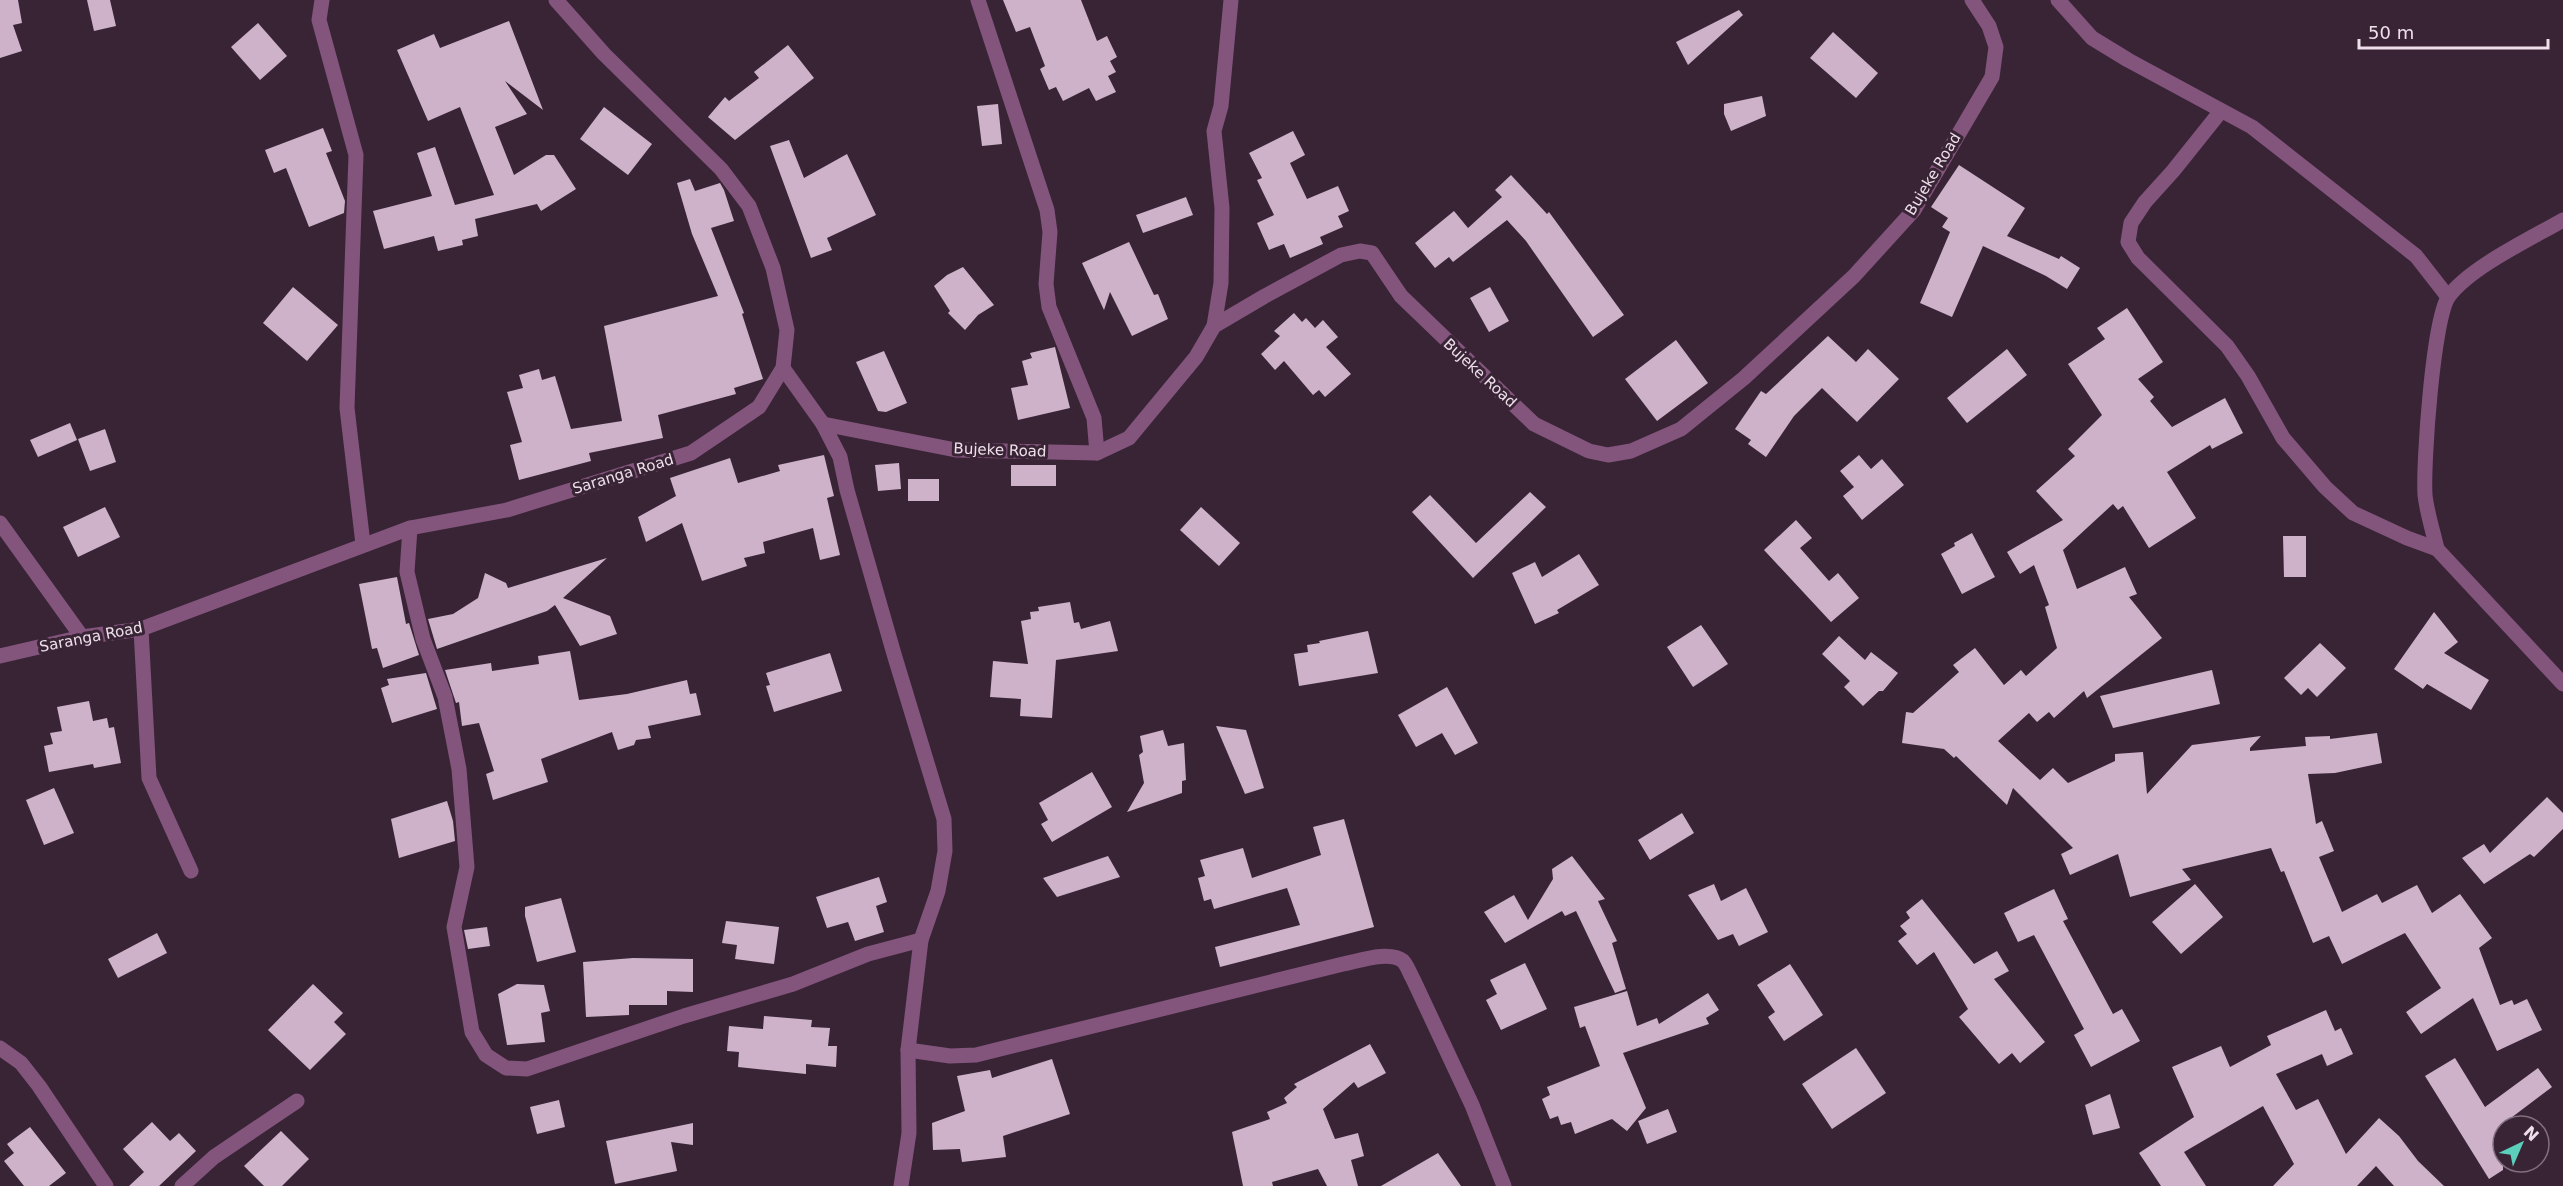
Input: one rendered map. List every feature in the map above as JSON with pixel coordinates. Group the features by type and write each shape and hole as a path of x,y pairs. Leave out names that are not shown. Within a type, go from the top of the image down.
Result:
{"street":[{"path":"322,0 319,20 356,155 347,408 363,544"},
{"name":"Saranga Road","path":"0,656 82,637 141,629 410,528 507,510 691,453 759,407 783,368 787,330 773,268 749,206 721,169 604,54 556,0"},
{"path":"978,0 1047,210 1050,232 1046,284 1049,307 1094,418 1097,453"},
{"path":"1214,326 1221,283 1222,208 1214,131 1221,106 1231,0"},
{"name":"Bujeke Road","path":"823,424 956,450 1097,453 1129,438 1196,357 1214,326 1341,255 1360,251 1372,253 1401,296 1534,424 1560,439 1589,451 1608,455 1631,451 1681,429 1744,378 1854,276 1914,210 1992,77 1996,47 1989,26 1972,0"},
{"path":"2058,0 2092,38 2252,127 2393,236 2428,269 2448,297"},
{"path":"2221,111 2145,202 2131,223 2128,242 2138,258 2228,346 2283,438 2325,487 2353,513 2437,549 2563,684"},
{"path":"2437,549 2425,495 2426,460 2439,321 2448,297 2466,280 2493,261 2563,220"},
{"path":"783,368 823,424 840,457 847,490 894,654 944,819 945,851 938,891 921,940 908,1050 909,1133 901,1186"},
{"path":"0,523 82,637"},
{"path":"410,528 406,572 423,639 445,697 459,770 467,867 454,927 472,1032 486,1055 506,1068 527,1069 684,1016 793,984 868,954 921,940"},
{"path":"141,629 149,778 191,871"},
{"path":"908,1050 950,1056 976,1055 1343,964 1379,957 1394,958 1403,962 1413,979 1472,1105 1504,1186"},
{"path":"0,1048 21,1063 39,1086 106,1186"},
{"path":"182,1186 214,1157 297,1101"}],"building":[{"path":"0,0 18,0 22,23 13,25 22,51 0,58"},
{"path":"87,0 110,0 116,26 94,31"},
{"path":"1003,0 1081,0 1097,41 1107,36 1117,57 1110,61 1116,72 1108,76 1116,92 1096,101 1089,88 1063,101 1056,87 1049,90 1040,69 1045,66 1030,27 1016,32"},
{"path":"1739,10 1743,15 1688,65 1676,42"},
{"path":"509,21 543,110 505,81 527,114 495,127 514,175 546,155 554,155 576,189 541,211 537,204 475,219 478,236 462,240 463,245 438,251 434,236 384,249 373,211 432,196 417,153 435,147 455,205 494,195 460,107 428,121 397,50 434,34 440,48"},
{"path":"258,23 287,56 260,80 231,47"},
{"path":"1833,32 1878,73 1856,98 1810,58"},
{"path":"788,45 814,78 735,140 708,117 725,97 729,101 759,78 754,72"},
{"path":"1762,96 1766,116 1731,131 1724,114 1724,104"},
{"path":"998,104 1002,144 982,146 977,106"},
{"path":"604,107 652,144 628,175 580,139"},
{"path":"323,128 332,151 326,153 345,201 344,213 309,227 286,168 274,173 265,150"},
{"path":"1293,131 1305,155 1290,163 1307,199 1338,186 1349,211 1338,216 1343,227 1320,237 1323,244 1290,258 1284,244 1269,250 1257,223 1274,215 1257,180 1262,178 1249,153"},
{"path":"789,140 804,178 847,154 876,215 827,238 832,250 811,258 770,146"},
{"path":"1959,165 2025,208 2007,236 2059,259 2061,256 2080,268 2067,289 2046,276 1983,246 1952,317 1920,303 1950,232 1942,227 1948,218 1931,207"},
{"path":"1511,175 1547,214 1549,212 1624,315 1593,337 1526,241 1507,220 1453,262 1449,257 1435,268 1415,243 1454,211 1468,228 1502,197 1495,190"},
{"path":"690,179 695,191 720,183 724,190 734,221 711,228 744,313 742,314 763,379 734,388 736,394 658,415 663,438 589,453 591,461 519,480 510,445 522,442 507,392 523,388 519,375 539,369 542,380 555,376 571,429 622,421 604,326 718,296 692,234 677,183"},
{"path":"1186,197 1193,215 1143,233 1136,215"},
{"path":"1129,242 1154,295 1158,294 1168,319 1132,336 1110,292 1104,310 1082,263"},
{"path":"963,267 994,305 978,315 965,330 948,313 950,311 934,286 947,275"},
{"path":"293,287 338,325 307,361 263,323"},
{"path":"1490,287 1509,321 1489,332 1470,298"},
{"path":"2127,308 2163,362 2138,379 2154,397 2150,401 2172,427 2225,398 2243,433 2212,449 2210,445 2167,472 2196,518 2149,548 2123,506 2118,510 2113,504 2063,550 2077,589 2125,567 2137,594 2129,597 2162,638 2087,698 2084,691 2054,718 2049,712 2037,722 2029,713 1998,741 2040,780 2053,768 2068,783 2115,761 2115,754 2143,752 2147,794 2192,745 2261,736 2250,751 2306,746 2305,737 2330,736 2330,739 2377,733 2382,763 2335,773 2308,774 2316,824 2322,821 2334,851 2319,857 2342,912 2377,894 2382,903 2417,885 2432,913 2460,894 2492,938 2479,948 2500,1005 2512,1000 2514,1005 2527,999 2542,1030 2497,1051 2473,998 2421,1034 2406,1012 2441,988 2405,933 2342,964 2329,936 2313,943 2284,871 2281,872 2271,848 2182,869 2191,880 2130,897 2118,854 2070,875 2061,854 2073,848 2013,788 2007,805 1956,756 1954,758 1944,749 1902,743 1906,712 1913,713 1959,672 1953,665 1975,648 2004,685 2021,670 2026,676 2057,648 2045,607 2049,605 2034,565 2020,574 2007,552 2063,520 2036,491 2075,456 2068,449 2102,415 2068,364 2105,339 2097,328"},
{"path":"1294,313 1302,322 1306,318 1315,328 1323,320 1338,337 1326,347 1351,374 1325,397 1319,390 1313,395 1284,361 1275,370 1261,354 1280,336 1274,331"},
{"path":"1828,336 1856,362 1868,349 1899,379 1857,422 1822,388 1794,416 1766,457 1748,444 1751,440 1735,429 1761,391 1766,394"},
{"path":"1676,340 1708,383 1657,421 1625,379"},
{"path":"1055,347 1070,408 1018,420 1011,388 1028,385 1022,361 1032,358 1030,353"},
{"path":"2007,349 2027,375 1967,423 1947,398"},
{"path":"884,351 907,403 886,412 878,411 856,362"},
{"path":"70,423 77,440 38,457 30,440"},
{"path":"105,429 116,462 90,471 78,439"},
{"path":"824,455 834,496 827,498 840,555 820,560 813,528 763,542 765,553 744,558 747,566 702,581 682,523 646,542 638,517 676,496 670,478 730,458 738,483 780,471 778,465"},
{"path":"1859,455 1871,469 1882,459 1904,485 1862,520 1843,496 1854,487 1840,471"},
{"path":"899,463 901,489 878,491 875,465"},
{"path":"1011,465 1056,465 1056,486 1011,486"},
{"path":"908,479 939,479 939,501 908,501"},
{"path":"1530,492 1546,507 1473,578 1412,512 1430,495 1476,543"},
{"path":"105,507 120,537 78,557 63,527"},
{"path":"1201,507 1240,543 1219,566 1180,530"},
{"path":"1796,520 1812,538 1800,548 1829,581 1838,573 1859,598 1831,622 1764,550"},
{"path":"1972,533 1995,577 1962,594 1941,554 1955,546 1954,543"},
{"path":"2283,536 2306,536 2306,577 2284,577"},
{"path":"1579,554 1599,585 1557,610 1559,613 1535,624 1512,573 1535,562 1542,577"},
{"path":"607,558 563,598 610,616 617,634 580,646 555,605 547,611 437,649 428,619 453,614 478,598 485,573 506,583 508,588"},
{"path":"397,577 406,624 409,623 419,655 383,668 377,648 372,649 359,584"},
{"path":"1070,602 1074,623 1079,622 1081,629 1110,621 1118,651 1056,660 1052,718 1020,716 1021,699 990,697 993,661 1028,664 1021,621 1031,619 1030,612 1039,611 1038,607"},
{"path":"2434,612 2458,642 2444,653 2489,680 2471,710 2427,684 2423,689 2394,669"},
{"path":"1701,625 1728,664 1693,687 1667,647"},
{"path":"1368,631 1378,673 1299,686 1294,654 1308,652 1307,645 1320,643 1319,641"},
{"path":"1839,636 1865,660 1871,652 1898,673 1883,691 1879,691 1863,706 1844,687 1850,681 1822,654"},
{"path":"2320,643 2346,668 2317,697 2308,688 2301,695 2284,678"},
{"path":"570,651 579,700 627,694 687,680 690,694 696,693 701,715 648,726 651,738 636,740 634,745 618,750 612,732 541,759 548,782 493,800 486,774 494,771 479,723 462,726 459,702 456,703 445,670 491,663 492,671 539,664 538,656"},
{"path":"830,653 842,691 774,712 766,686 770,685 766,673"},
{"path":"2212,670 2220,704 2113,728 2100,696"},
{"path":"426,673 437,709 392,723 381,688 389,685 387,679"},
{"path":"1447,687 1478,743 1455,755 1442,733 1416,747 1398,715"},
{"path":"89,701 93,721 107,718 109,728 114,727 121,763 94,768 93,764 49,772 44,746 53,744 50,733 62,731 57,707"},
{"path":"1216,726 1246,730 1264,788 1245,794"},
{"path":"1163,730 1168,746 1184,743 1186,780 1182,781 1182,793 1127,812 1144,783 1139,755 1143,752 1140,736"},
{"path":"1092,772 1112,807 1052,842 1041,824 1048,820 1039,803"},
{"path":"54,788 74,833 44,845 26,800"},
{"path":"2547,797 2563,813 2563,829 2534,857 2530,854 2484,884 2462,858 2484,844 2490,853"},
{"path":"447,801 453,821 455,841 399,858 391,819"},
{"path":"1682,813 1694,833 1650,860 1638,840"},
{"path":"1344,819 1374,927 1220,967 1215,947 1300,925 1287,888 1214,909 1211,899 1204,901 1198,878 1205,876 1200,860 1243,848 1252,878 1321,855 1313,827"},
{"path":"1108,856 1120,877 1057,897 1043,878"},
{"path":"1572,856 1605,899 1598,901 1617,941 1612,943 1626,989 1615,993 1576,911 1565,916 1562,911 1505,943 1484,912 1514,895 1528,920 1553,879 1552,869"},
{"path":"879,877 887,902 876,906 884,932 855,941 848,922 827,928 816,897"},
{"path":"1714,884 1721,901 1746,888 1768,932 1739,946 1733,934 1718,940 1688,895"},
{"path":"2195,884 2223,917 2181,954 2152,922"},
{"path":"2054,889 2068,919 2063,921 2113,1014 2122,1009 2140,1041 2091,1067 2074,1035 2084,1029 2034,935 2018,942 2004,913"},
{"path":"561,898 576,952 537,962 525,916 525,907"},
{"path":"1922,899 1974,964 1997,951 2009,971 1994,979 2045,1042 2020,1063 2012,1053 1999,1064 1959,1017 1968,1009 1934,952 1917,965 1898,941 1907,934 1900,926 1910,918 1906,912"},
{"path":"726,921 779,927 774,964 735,959 737,945 722,943"},
{"path":"487,927 490,946 468,949 464,930"},
{"path":"157,933 167,953 118,978 108,959"},
{"path":"633,958 693,959 693,992 667,991 667,1005 629,1005 629,1015 586,1017 583,962"},
{"path":"1525,963 1547,1009 1501,1030 1486,1000 1497,994 1490,980"},
{"path":"1790,964 1823,1015 1784,1041 1768,1017 1775,1012 1757,985"},
{"path":"313,984 343,1013 334,1022 346,1034 310,1070 268,1030"},
{"path":"517,984 544,985 550,1011 541,1013 545,1042 507,1045 498,994"},
{"path":"1627,991 1637,1026 1657,1018 1659,1024 1708,993 1719,1010 1706,1018 1709,1024 1623,1053 1646,1108 1627,1131 1612,1119 1575,1134 1571,1122 1561,1125 1558,1116 1550,1119 1542,1099 1550,1095 1547,1087 1600,1066 1585,1026 1580,1028 1574,1007"},
{"path":"2326,1010 2335,1031 2341,1028 2353,1054 2327,1066 2322,1054 2276,1074 2296,1110 2318,1099 2346,1154 2379,1118 2399,1136 2418,1161 2444,1186 2394,1186 2376,1166 2357,1186 2273,1186 2294,1164 2263,1106 2184,1152 2206,1186 2161,1186 2139,1153 2194,1117 2172,1067 2221,1046 2230,1067 2271,1045 2267,1036"},
{"path":"764,1016 812,1020 811,1027 830,1028 828,1046 837,1046 836,1067 806,1064 806,1074 738,1067 739,1052 727,1051 729,1026 763,1029"},
{"path":"1370,1044 1386,1073 1358,1088 1354,1082 1323,1109 1335,1139 1358,1133 1364,1156 1351,1160 1358,1186 1327,1186 1318,1169 1272,1182 1273,1186 1243,1186 1232,1132 1270,1119 1267,1112 1287,1103 1284,1098 1297,1087 1294,1084"},
{"path":"1856,1048 1886,1093 1832,1129 1802,1084"},
{"path":"2455,1058 2485,1107 2538,1068 2552,1087 2516,1114 2491,1114 2491,1174 2497,1174 2489,1179 2425,1076"},
{"path":"1052,1059 1070,1114 1003,1136 1006,1157 962,1162 960,1149 933,1150 932,1123 965,1111 957,1076 990,1070 992,1078"},
{"path":"2110,1094 2120,1128 2093,1135 2085,1105"},
{"path":"559,1100 565,1127 537,1134 530,1107"},
{"path":"1668,1109 1677,1132 1647,1144 1638,1121"},
{"path":"152,1122 170,1141 179,1133 196,1151 159,1186 129,1186 144,1172 123,1149"},
{"path":"693,1123 693,1145 671,1142 677,1171 615,1184 606,1141"},
{"path":"30,1127 66,1173 49,1186 24,1186 4,1161 14,1153 7,1144"},
{"path":"281,1131 309,1159 282,1186 264,1186 244,1166"},
{"path":"1438,1153 1461,1186 1381,1186"}]}
